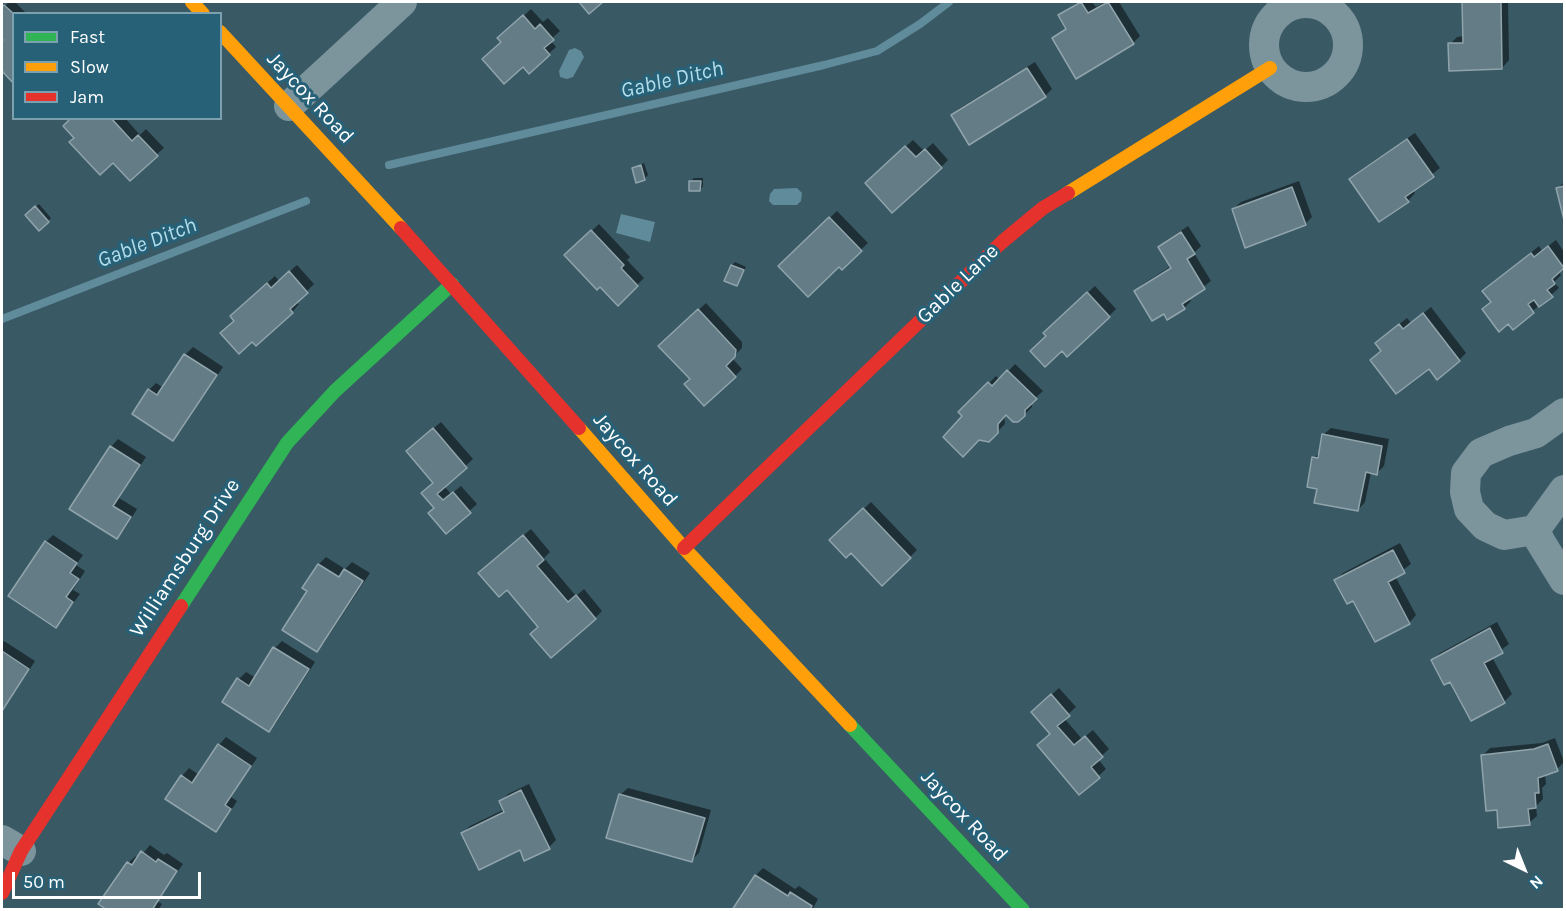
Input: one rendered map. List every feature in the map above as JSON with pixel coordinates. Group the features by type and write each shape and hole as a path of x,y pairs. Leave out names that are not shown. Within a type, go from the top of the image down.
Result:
{"street":[{"path":"289,106 402,2"},
{"name":"Jaycox Road","path":"222,34 452,284 684,548 1023,909"},
{"name":"Gable Lane","path":"684,548 1010,235 1043,208 1270,68"},
{"name":"Williamsburg Drive","path":"2,893 11,845 287,443 335,391 452,284"},
{"path":"1564,413 1536,433 1481,453 1466,473 1465,492 1469,509 1485,526 1504,535 1535,530 1564,490"},
{"path":"1535,530 1564,580"}],"water":[{"path":"575,48 581,51 584,57 573,77 567,79 560,77 559,71 569,50"},
{"path":"797,188 802,193 801,201 797,205 773,205 769,201 774,189"},
{"path":"621,214 655,222 650,242 616,233"}],"building":[{"path":"579,2 603,2 589,14"},
{"path":"1081,2 1088,13 1108,2 1134,44 1076,79 1052,38 1066,29 1058,15"},
{"path":"1462,2 1501,2 1502,69 1449,71 1448,43 1463,43"},
{"path":"4,5 12,12 12,82 2,71 2,7"},
{"path":"523,15 535,29 540,24 554,40 544,48 550,55 529,74 523,67 504,84 482,59 501,42 497,38"},
{"path":"1027,68 1046,97 969,145 951,115"},
{"path":"69,120 113,120 132,141 138,135 158,156 130,181 113,163 100,175 69,142 74,138 63,126"},
{"path":"1407,139 1434,177 1405,197 1409,202 1379,222 1349,179"},
{"path":"905,146 916,157 925,149 942,168 892,213 865,183"},
{"path":"641,165 645,180 636,183 632,168"},
{"path":"689,181 701,181 700,191 689,191"},
{"path":"1564,186 1564,220 1556,188"},
{"path":"1292,187 1306,225 1245,248 1232,209"},
{"path":"35,206 49,222 39,231 25,215"},
{"path":"829,217 862,251 842,270 839,267 808,297 778,266"},
{"path":"591,230 624,265 621,268 638,286 618,306 600,287 597,290 564,255"},
{"path":"1181,232 1195,254 1187,259 1205,289 1182,304 1185,309 1167,320 1164,314 1152,321 1134,291 1171,268 1158,247"},
{"path":"1548,246 1564,268 1552,279 1555,284 1547,290 1553,297 1539,307 1534,300 1528,304 1534,313 1513,330 1508,324 1499,332 1482,309 1491,302 1482,291 1531,253 1534,257"},
{"path":"731,265 744,270 737,286 724,281"},
{"path":"289,271 308,293 290,309 293,313 256,346 252,342 239,354 220,333 234,321 230,316 267,283 271,288"},
{"path":"1087,292 1110,317 1067,357 1062,351 1045,367 1030,351 1046,336 1043,333"},
{"path":"698,309 736,350 735,357 726,366 736,377 704,406 684,384 690,379 658,346"},
{"path":"1423,313 1460,361 1437,380 1429,369 1396,394 1370,360 1381,351 1375,343 1399,324 1403,329"},
{"path":"184,354 217,375 173,441 132,414 148,389 157,395"},
{"path":"1007,370 1037,399 1025,410 1025,416 1018,422 1013,422 1006,415 998,424 998,433 989,442 979,440 963,457 943,437 962,416 958,412 988,382 992,386"},
{"path":"433,428 467,468 437,494 443,500 453,492 471,513 446,534 428,513 434,508 421,493 433,483 406,451"},
{"path":"1322,434 1382,446 1377,475 1366,472 1358,511 1314,503 1317,489 1307,487 1312,457 1318,458"},
{"path":"110,446 140,465 113,506 131,517 117,539 69,509"},
{"path":"863,508 911,558 882,586 851,553 846,558 829,540"},
{"path":"523,535 544,560 537,566 568,602 576,595 596,619 551,658 530,634 538,627 507,590 499,597 478,573"},
{"path":"45,541 77,563 70,573 79,579 66,597 73,602 56,628 8,596"},
{"path":"1393,550 1405,573 1388,582 1410,624 1375,642 1353,601 1347,604 1334,580"},
{"path":"318,564 339,577 344,569 363,581 317,652 282,630 307,591 302,588"},
{"path":"1490,628 1503,653 1484,663 1505,703 1471,721 1450,682 1444,685 1431,660"},
{"path":"273,647 309,669 269,732 222,702 237,678 249,686"},
{"path":"2,651 29,669 2,711"},
{"path":"1051,694 1070,716 1057,726 1074,745 1085,736 1103,757 1091,767 1100,778 1079,795 1037,745 1050,734 1031,712"},
{"path":"218,744 251,766 225,805 231,809 216,832 165,799 181,775 192,783"},
{"path":"1548,744 1558,771 1538,778 1539,793 1535,793 1536,808 1528,809 1530,825 1498,828 1497,810 1486,811 1481,755 1534,749"},
{"path":"521,790 550,849 524,861 520,850 479,870 461,833 504,812 499,801"},
{"path":"619,794 705,818 692,862 606,838"},
{"path":"141,851 156,862 158,859 177,871 152,910 107,910 98,904 127,862 132,865"},
{"path":"755,875 788,896 790,892 812,906 810,910 732,910"}],"waterway":[{"name":"Gable Ditch","path":"389,165 877,51 920,24 949,2"},
{"name":"Gable Ditch","path":"2,319 306,201"}],"traffic: fast":[{"path":"181,606 287,443 335,391 452,284"},
{"path":"850,725 1023,910"}],"traffic: slow":[{"path":"192,2 201,12"},
{"path":"222,34 401,228"},
{"path":"1068,193 1270,68"},
{"path":"579,428 684,548 850,725"}],"traffic: jam":[{"path":"684,548 1002,242 1043,208 1068,193"},
{"path":"401,228 579,428"},
{"path":"2,893 21,851 181,606"}]}
